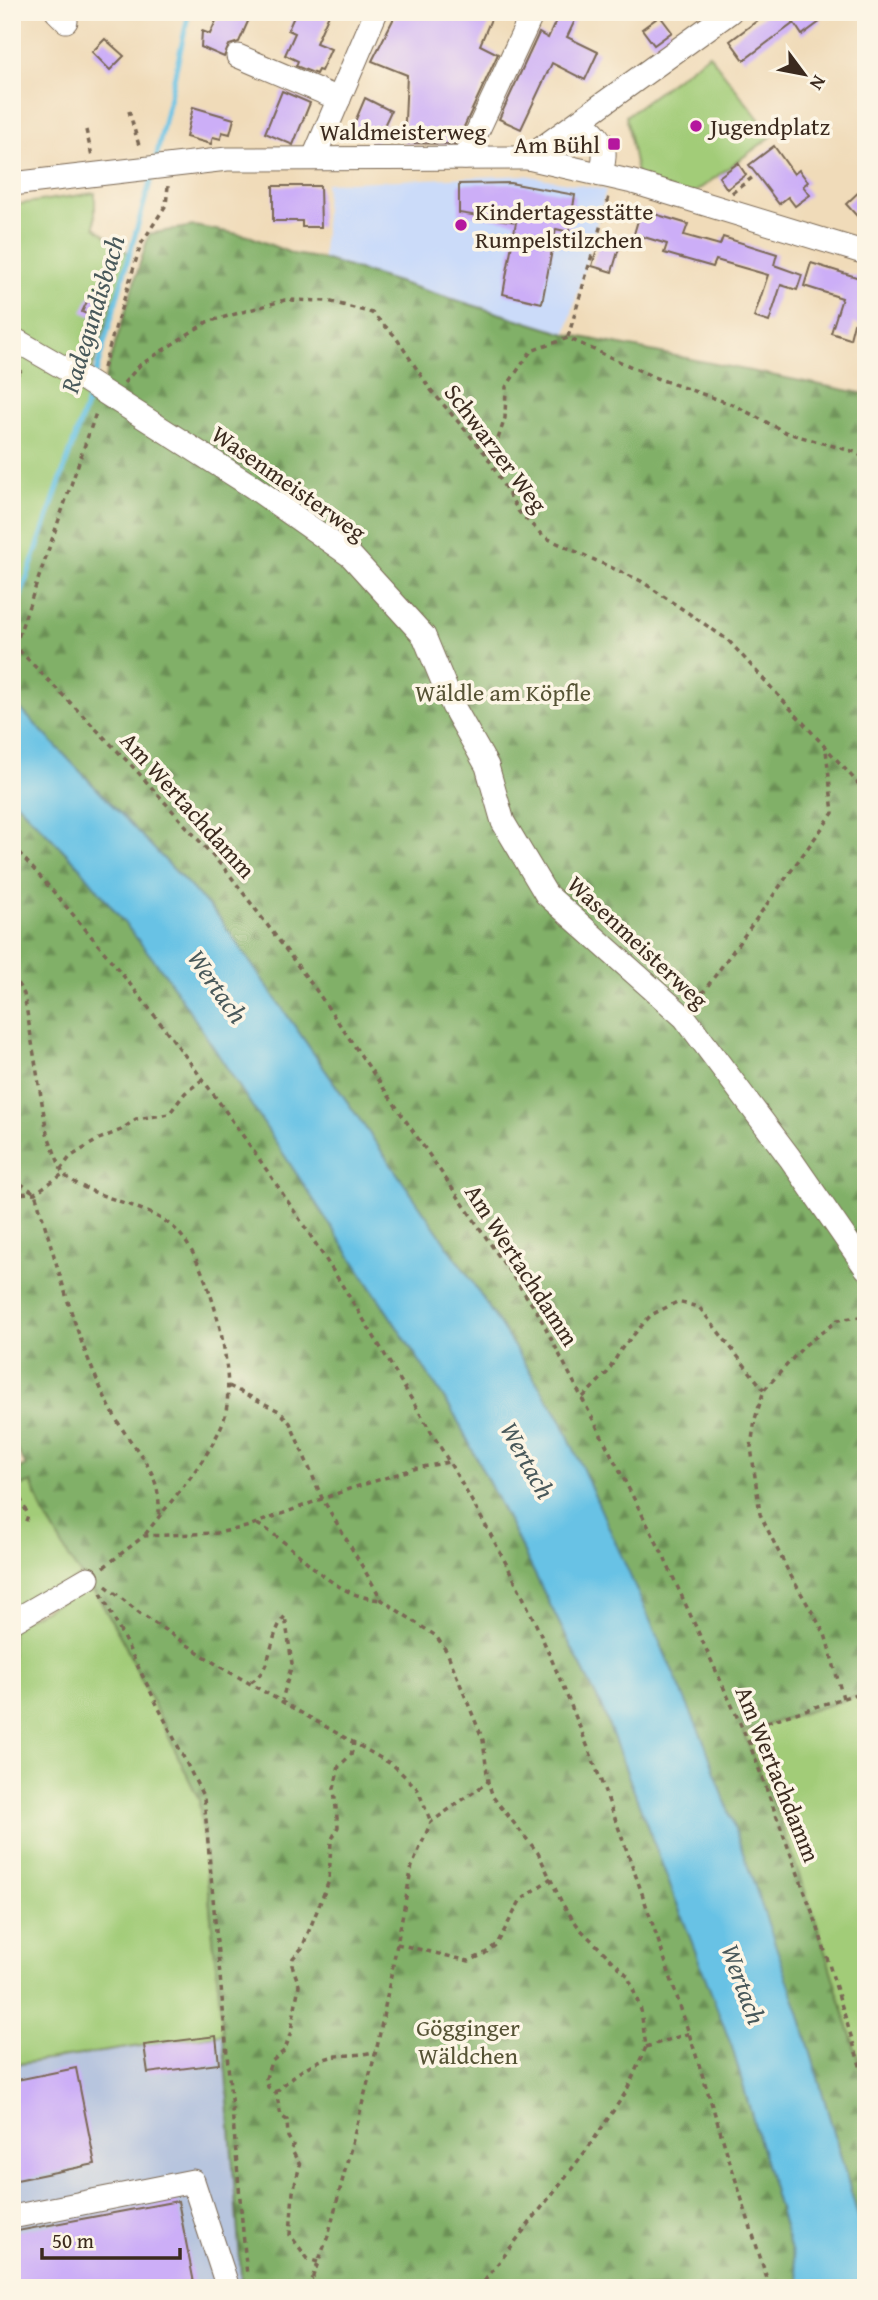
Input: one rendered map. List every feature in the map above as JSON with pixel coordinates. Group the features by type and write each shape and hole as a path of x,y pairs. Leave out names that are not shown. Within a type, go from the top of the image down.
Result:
{"street":[{"path":"314,157 376,12"},
{"path":"465,158 533,12"},
{"path":"528,158 730,12"},
{"path":"238,56 339,99"},
{"path":"582,121 602,140 608,176"},
{"name":"Waldmeisterweg","path":"12,184 228,159 528,158 608,176 866,253"},
{"name":"Wasenmeisterweg","path":"12,338 253,487 351,556 424,636 453,706 487,766 503,822 546,894 685,1018 790,1158 866,1268"},
{"path":"12,1622 88,1578"},
{"path":"12,2217 193,2181 228,2288"}],"path":[{"path":"13,645 100,390 102,372 141,244 166,205 156,167 129,111"},
{"path":"86,130 96,174"},
{"path":"568,338 608,176"},
{"name":"Schwarzer Weg","path":"100,390 207,322 285,300 328,301 372,313 395,336 430,388 485,453 519,512 544,537 641,581 728,640 866,792"},
{"path":"485,453 497,442 505,418 506,387 531,351 568,338 656,378 734,405 787,433 855,452 866,459"},
{"name":"Am Wertachdamm","path":"13,645 135,769 237,885 316,990 538,1313 662,1553 750,1745 816,1922 866,2085"},
{"path":"685,1018 833,813 827,748"},
{"path":"12,845 85,925 202,1080 355,1303 495,1540 543,1640 640,1882 769,2288"},
{"path":"12,975 24,994 47,1133 62,1172 174,1228 199,1263 214,1307 229,1385 223,1421 202,1459 144,1536 88,1578"},
{"path":"12,1194 35,1193 62,1172 70,1157 136,1119 169,1114 185,1093 202,1080"},
{"path":"12,1178 35,1193 48,1245 83,1347 114,1416 155,1474 160,1492 159,1516"},
{"path":"583,1397 607,1373 622,1348 651,1315 677,1303 699,1307 764,1390"},
{"path":"843,1698 825,1634 788,1571 760,1514 751,1447 755,1419 764,1390 805,1345 838,1320 866,1316"},
{"path":"229,1385 279,1410 290,1423 322,1499 382,1600"},
{"path":"144,1536 216,1533 257,1524 322,1499 417,1468 450,1462"},
{"path":"12,1480 29,1516 25,1524"},
{"path":"257,1524 287,1543 326,1580 351,1593 382,1600 436,1636 447,1652 483,1740 488,1782 493,1797 538,1853 563,1905 580,1929 628,1976 641,2010 646,2047 626,2092 589,2148 479,2288"},
{"path":"88,1578 105,1586 141,1614 250,1683 393,1765 417,1788 431,1822"},
{"path":"88,1578 100,1591 204,1798 248,2288"},
{"path":"250,1683 264,1670 274,1636 285,1616 292,1664 282,1700"},
{"path":"750,1745 754,1732 764,1723 866,1691"},
{"path":"318,2262 308,2259 290,2235 293,2192 300,2165 291,2149 288,2125 281,2116 276,2092 268,2087 266,2078 271,2062 285,2050 292,2031 299,1985 292,1965 293,1958 302,1948 329,1881 331,1841 338,1827 334,1789 339,1766 351,1755 354,1743"},
{"path":"306,2288 318,2262 349,2158 375,2051 412,1866 431,1822 488,1782"},
{"path":"397,1944 433,1950 469,1961 476,1958 497,1944 520,1901 551,1878"},
{"path":"646,2047 690,2033"},
{"path":"276,2092 310,2065 337,2056 361,2056 375,2051"},
{"path":"313,2276 314,2288"}],"shaded area":[{"name":"Kindertagesstätte Rumpelstilzchen","path":"525,175 606,190 566,334 323,259 326,183"},
{"path":"223,2034 242,2288 12,2288 12,2065"}],"green space":[{"name":"Jugendplatz","path":"709,54 772,136 690,196 638,179 626,116"},
{"path":"95,193 95,227 129,254 88,380 87,402 12,621 12,205"},
{"name":"Wäldle am Köpfle","path":"194,226 249,236 293,254 323,259 566,334 866,394 866,1693 743,1732 775,1807 816,1922 866,2085 866,2244 799,2012 561,1420 467,1274 218,916 12,700 12,621 87,402 102,388 149,234"},
{"name":"Gögginger Wäldchen","path":"12,798 79,866 166,975 455,1415 603,1710 732,2047 802,2288 242,2288 223,2034 199,1800 124,1643 97,1595 74,1566 42,1510 32,1482 12,1489 12,1471 26,1466 12,1440"},
{"path":"31,1482 42,1510 81,1576 12,1615 12,1489"},
{"path":"87,1588 97,1595 124,1643 199,1800 223,2034 12,2065 12,1626"},
{"path":"866,1693 866,2085 794,1863 743,1732"}],"water":[{"name":"Wertach","path":"12,700 218,916 467,1274 561,1420 705,1744 799,2012 866,2244 866,2288 802,2288 732,2047 603,1710 455,1415 166,975 79,866 12,798"}],"building":[{"path":"220,12 239,12 250,17 239,42 229,45 224,57 201,47 202,31 210,34"},
{"path":"296,12 330,12 316,43 331,49 321,71 318,70 316,74 296,66 298,61 285,55 295,33 288,30"},
{"path":"397,12 494,12 480,45 498,54 456,144 404,143 407,75 372,61"},
{"path":"560,12 579,12 567,37 598,52 585,80 552,63 521,129 499,119 539,33 548,38"},
{"path":"769,12 814,12 821,21 802,35 794,23 744,60 730,41"},
{"path":"660,16 672,32 654,45 642,29"},
{"path":"105,39 124,56 110,70 92,52"},
{"path":"282,91 310,103 293,145 265,133"},
{"path":"365,98 391,111 376,143 351,131"},
{"path":"193,107 234,119 230,134 222,132 221,139 213,137 211,144 186,137"},
{"path":"774,146 794,174 799,170 808,182 803,186 810,195 795,206 788,197 779,204 749,165"},
{"path":"738,163 746,175 727,189 719,177"},
{"path":"510,183 575,195 569,232 556,229 542,303 503,294 516,222 459,213 459,184"},
{"path":"866,185 866,226 846,204"},
{"path":"273,186 320,186 321,227 302,227 302,221 273,221"},
{"path":"641,210 688,224 684,235 720,245 723,237 777,254 774,265 802,275 797,290 781,285 769,322 754,317 768,275 716,260 713,267 664,253 667,244 634,234"},
{"path":"599,242 619,248 612,272 592,266"},
{"path":"811,263 866,280 866,327 854,323 850,339 831,333 842,298 804,286"},
{"path":"90,295 107,302 100,320 82,312"},
{"path":"216,2036 219,2064 148,2073 144,2045"},
{"path":"76,2068 95,2164 12,2181 12,2081"},
{"path":"178,2201 195,2288 12,2288 12,2232"}],"waterway":[{"name":"Radegundisbach","path":"155,163 189,12"},
{"name":"Radegundisbach","path":"94,379 153,172"},
{"name":"Radegundisbach","path":"12,621 91,391"}],"place":[{"name":"Jugendplatz","path":"696,126"},
{"name":"Am Bühl","path":"614,144"},
{"name":"Kindertagesstätte Rumpelstilzchen","path":"461,225"}]}
